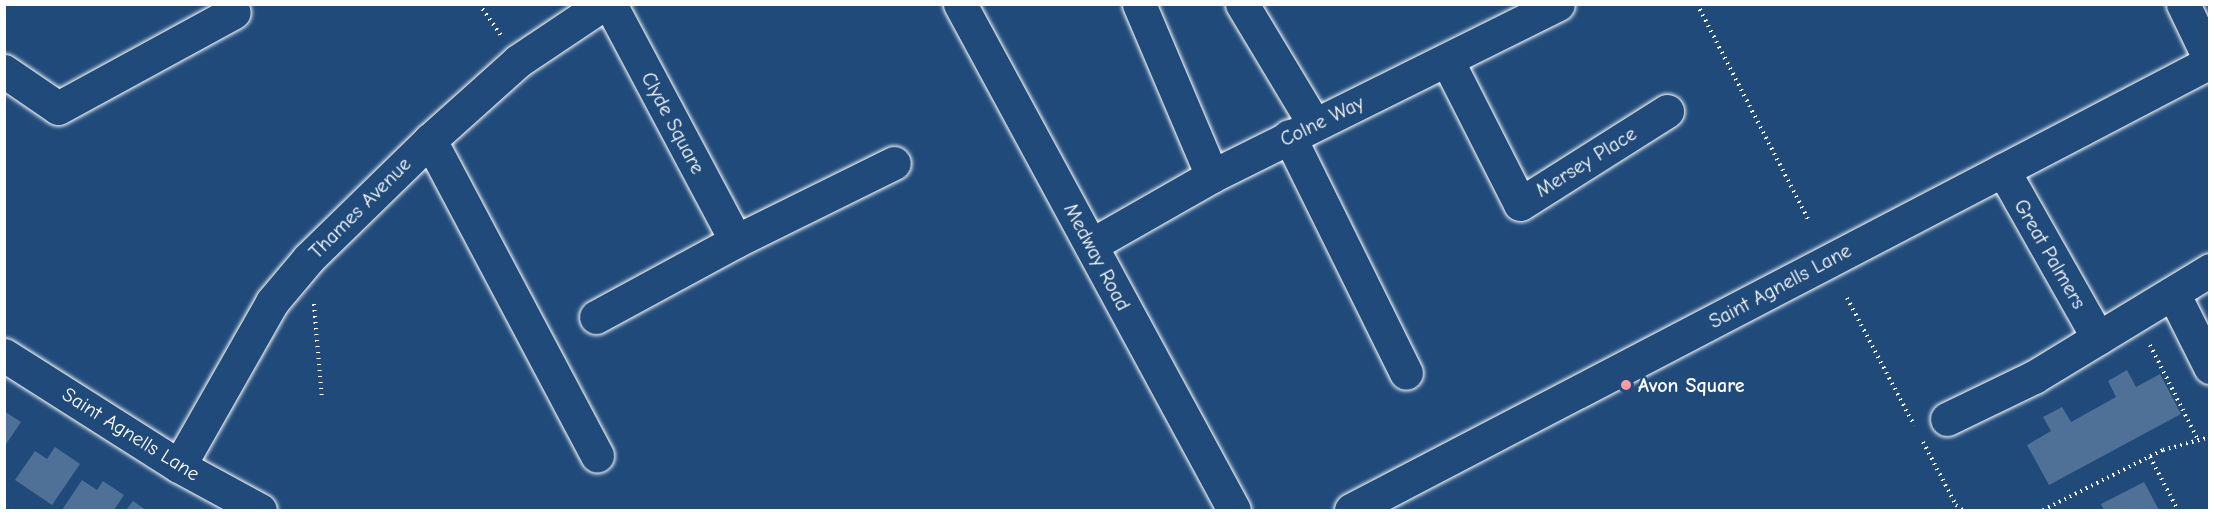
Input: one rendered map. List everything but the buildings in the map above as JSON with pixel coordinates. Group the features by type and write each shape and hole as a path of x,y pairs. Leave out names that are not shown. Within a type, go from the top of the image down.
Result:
{"street":[{"name":"Thames Avenue","path":"179,466 272,302 309,258 430,140 518,61 603,4"},
{"name":"Clyde Square","path":"610,4 736,241"},
{"name":"Medway Road","path":"960,4 1234,510"},
{"path":"1139,4 1212,176"},
{"path":"1242,4 1302,130 1406,373"},
{"name":"Colne Way","path":"1091,245 1212,176 1558,4"},
{"path":"2183,4 2210,61"},
{"path":"4,71 58,108 234,12"},
{"name":"Mersey Place","path":"1448,60 1520,204 1667,111"},
{"name":"Saint Agnells Lane","path":"1351,510 2210,61"},
{"path":"430,140 597,455"},
{"path":"596,317 736,241 894,163"},
{"name":"Great Palmers","path":"2003,170 2098,338"},
{"path":"1947,419 2034,377 2210,270"},
{"path":"2173,293 2210,367"},
{"name":"Saint Agnells Lane","path":"4,354 179,466 260,510"}],"path":[{"path":"1697,4 1809,221"},
{"path":"309,258 322,399"},
{"path":"1847,298 1956,505 1963,510"},
{"path":"2147,339 2198,440"},
{"path":"2043,510 2163,450 2210,437"},
{"path":"2150,457 2178,510"}],"place":[{"name":"Avon Square","path":"1626,385"}]}
